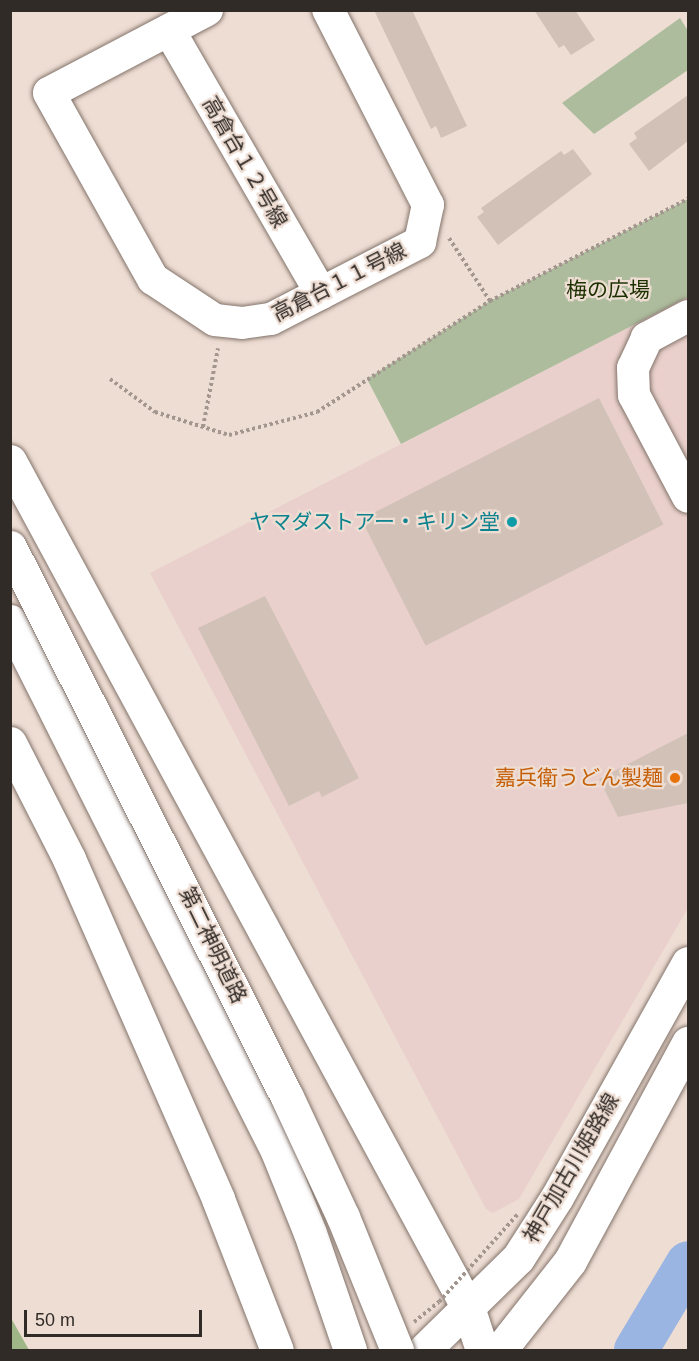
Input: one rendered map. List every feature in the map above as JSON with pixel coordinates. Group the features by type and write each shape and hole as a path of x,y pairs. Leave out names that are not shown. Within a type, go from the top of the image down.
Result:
{"main road":[{"path":"10,461 469,1310 482,1350"},
{"name":"第二神明道路","path":"10,547 287,1097 343,1217 409,1344"},
{"name":"第二神明道路","path":"10,621 277,1151 310,1233 350,1350"},
{"path":"10,743 69,859 218,1199 278,1350"},
{"name":"神戸加古川姫路線","path":"409,1344 469,1310 518,1258 539,1228 688,963"},
{"name":"神戸加古川姫路線","path":"500,1350 570,1261 688,1043"}],"street":[{"name":"高倉台１１号線","path":"207,10 50,93 153,279 215,320 271,319 420,242 428,206"},
{"path":"328,10 428,206"},
{"name":"高倉台１２号線","path":"169,30 321,293"},
{"path":"688,316 647,338 633,368 634,395 688,497"}],"path":[{"path":"110,379 155,412 229,435 317,412 490,302 688,199"},
{"path":"428,206 490,302"},
{"path":"203,427 224,321"},
{"path":"409,1344 439,1302 518,1214"}],"shaded area":[{"path":"688,297 688,908 519,1199 493,1213 486,1209 150,573"}],"green space":[{"path":"680,18 688,31 688,70 594,134 562,103"},
{"name":"梅の広場","path":"688,199 688,297 401,444 367,379 490,301"},
{"path":"11,1318 29,1350 11,1350"}],"building":[{"path":"374,10 412,10 467,126 441,138 436,126 431,129"},
{"path":"534,10 575,10 595,40 571,55 564,45 559,48"},
{"path":"688,95 688,141 649,171 629,144 637,138 634,133"},
{"path":"573,149 592,174 498,245 477,217 484,212 481,208 561,151 564,155"},
{"name":"ヤマダストアー・キリン堂","path":"599,398 663,525 426,646 361,519"},
{"path":"265,596 359,778 322,797 319,791 289,806 198,628"},
{"path":"688,733 688,803 618,817 599,779"}],"waterway":[{"path":"636,1350 688,1263"}],"place":[{"name":"ヤマダストアー・キリン堂","path":"512,522"},
{"name":"嘉兵衛うどん製麺","path":"675,778"}]}
